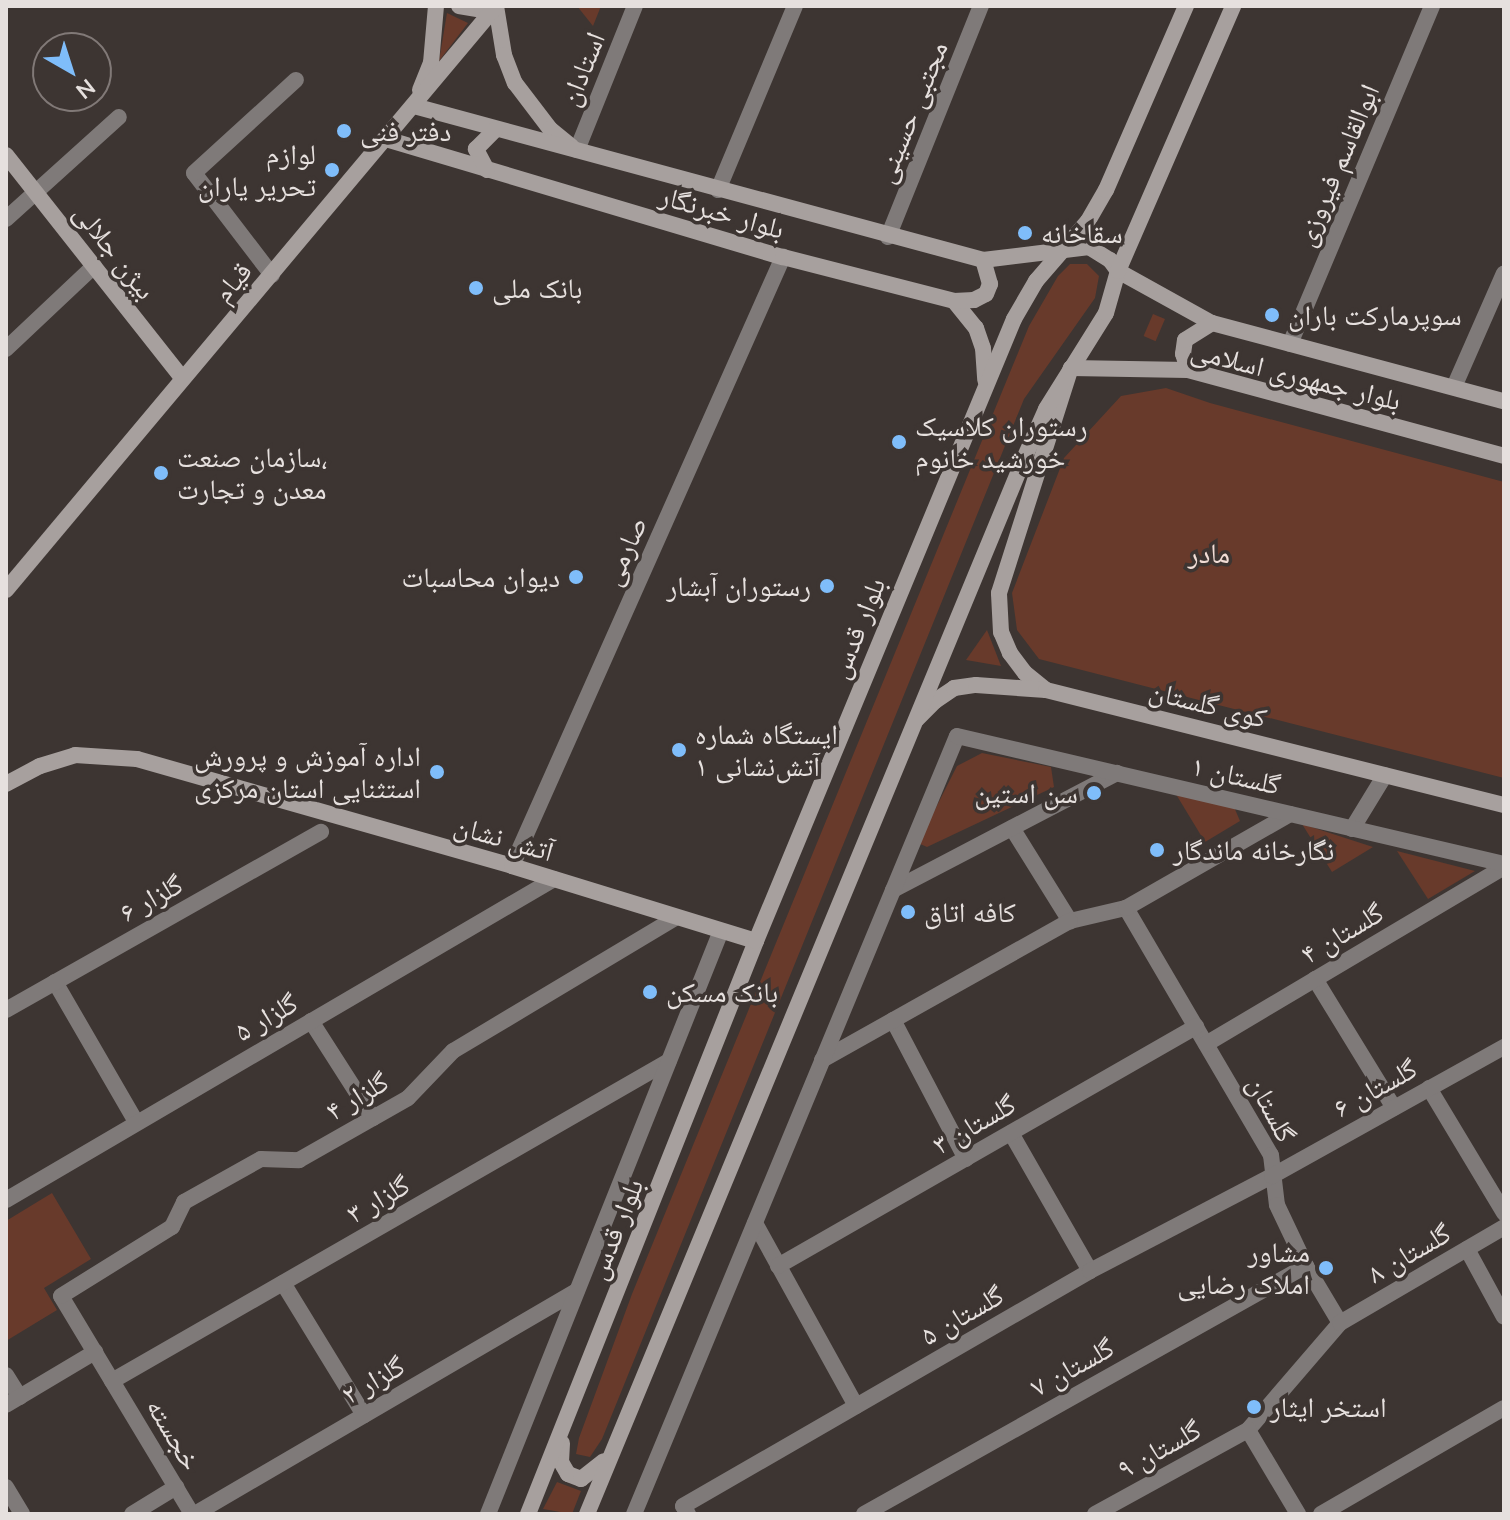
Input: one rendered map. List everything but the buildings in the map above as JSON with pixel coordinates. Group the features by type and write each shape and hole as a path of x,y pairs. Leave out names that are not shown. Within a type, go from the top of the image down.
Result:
{"street":[{"path":"414,106 431,63 436,6"},
{"path":"459,6 482,10 496,6 504,55 515,83 550,129 577,150"},
{"name":"قیام","path":"6,590 496,6"},
{"name":"استادان","path":"577,150 635,6"},
{"path":"718,190 795,6"},
{"name":"مجتبی حسینی","path":"888,237 981,6"},
{"name":"بلوار قدس","path":"528,1514 756,941 985,386 1036,281 1088,221 1106,190 1186,6"},
{"path":"587,1514 910,726 1046,409 1106,313 1118,271 1233,6"},
{"name":"ابوالقاسم فیروزی","path":"1290,344 1432,6"},
{"path":"272,275 194,173 296,80"},
{"name":"بلوار خبرنگار","path":"414,106 888,237 983,260 1063,253"},
{"path":"6,219 119,117"},
{"path":"487,170 476,149 495,130"},
{"name":"بلوار خبرنگار","path":"386,139 783,257 954,301"},
{"name":"بیژن جلالی","path":"6,155 183,379"},
{"name":"بلوار جمهوری اسلامی","path":"1063,253 1089,247 1110,260 1118,271 1212,323 1504,401"},
{"name":"صارمی","path":"512,866 783,257"},
{"path":"954,301 974,300 986,294 990,284 983,260"},
{"path":"6,349 94,266"},
{"path":"1454,387 1504,273"},
{"path":"954,301 976,328 983,348 985,386"},
{"path":"1188,370 1183,354 1185,340 1212,323"},
{"path":"1046,690 1025,673 1010,653 1001,632 999,593 1071,368"},
{"name":"بلوار جمهوری اسلامی","path":"1071,368 1188,370 1504,456"},
{"name":"کوی گلستان","path":"910,726 935,701 954,688 976,685 1046,690 1504,805"},
{"name":"گلستان ۱","path":"893,890 957,736 1504,865"},
{"name":"آتش نشان","path":"6,784 40,766 75,755 137,759 512,866 756,941"},
{"path":"634,1514 893,890 1117,773"},
{"path":"1352,829 1385,775"},
{"path":"822,1060 1070,921 1126,908 1290,814"},
{"path":"1012,828 1070,921"},
{"name":"گلزار ۶","path":"6,1010 321,832"},
{"name":"گلستان ۴","path":"1206,1044 1504,865"},
{"name":"گلزار ۵","path":"6,1200 554,879"},
{"name":"گلستان","path":"1126,908 1271,1155 1277,1205 1306,1266 1340,1323"},
{"name":"گلزار ۴","path":"61,1296 172,1227 184,1202 261,1159 299,1160 408,1098 453,1051 675,918"},
{"path":"488,1514 721,931"},
{"path":"1315,979 1394,1108"},
{"path":"55,982 136,1122"},
{"path":"893,1020 966,1159"},
{"path":"311,1021 373,1118"},
{"name":"گلستان ۳","path":"778,1266 1196,1027"},
{"name":"گلستان ۶","path":"1272,1176 1504,1047"},
{"name":"گلزار ۳","path":"112,1381 669,1061"},
{"path":"1429,1088 1504,1213"},
{"path":"1011,1133 1090,1271"},
{"name":"گلستان ۵","path":"686,1510 856,1406 1090,1271 1272,1176"},
{"path":"755,1223 856,1406"},
{"name":"گلستان ۸","path":"1340,1323 1504,1227"},
{"path":"1467,1249 1504,1317"},
{"name":"گلستان ۷","path":"864,1514 1306,1266"},
{"path":"283,1283 364,1415"},
{"name":"گلزار ۲","path":"194,1514 577,1291"},
{"name":"خجسته","path":"61,1296 194,1514"},
{"path":"1298,1514 1248,1430 1340,1323"},
{"path":"6,1375 13,1401 95,1352"},
{"path":"1321,1514 1504,1408"},
{"path":"562,1429 561,1462 568,1474 581,1479 593,1473 612,1452"},
{"name":"گلستان ۹","path":"1105,1512 1248,1430"},
{"path":"6,1487 22,1514"},
{"path":"132,1514 176,1487"}],"green space":[{"path":"577,6 601,6 593,26"},
{"path":"447,13 468,23 439,61"},
{"path":"1070,264 1087,264 1099,276 1095,298 1024,399 602,1439 590,1457 576,1454 579,1438 632,1294 1029,326 1058,276"},
{"path":"1153,314 1165,319 1156,341 1144,336"},
{"name":"مادر","path":"1166,388 1210,403 1504,482 1504,778 1039,659 1017,630 1012,593 1064,458 1121,396"},
{"path":"987,630 1001,666 966,660"},
{"path":"982,753 1051,767 1054,787 927,847 918,843 957,766"},
{"path":"1174,791 1234,807 1240,821 1205,842"},
{"path":"1302,824 1373,847 1332,872"},
{"path":"1397,851 1475,871 1428,899"},
{"path":"52,1193 91,1259 44,1288 57,1310 6,1341 6,1221"},
{"path":"557,1482 581,1491 572,1514 543,1509"}],"place":[{"name":"دفتر فنی","path":"344,131"},
{"name":"لوازم تحریر یاران","path":"332,170"},
{"name":"سقاخانه","path":"1025,233"},
{"name":"بانک ملی","path":"476,288"},
{"name":"سوپرمارکت باران","path":"1272,315"},
{"name":"رستوران کلاسیک خورشید خانوم","path":"899,442"},
{"name":"سازمان صنعت، معدن و تجارت","path":"161,473"},
{"name":"دیوان محاسبات","path":"576,577"},
{"name":"رستوران آبشار","path":"827,586"},
{"name":"ایستگاه شماره ۱ آتش‌نشانی","path":"679,750"},
{"name":"اداره آموزش و پرورش استثنایی استان مرکزی","path":"437,772"},
{"name":"سن استین","path":"1094,793"},
{"name":"نگارخانه ماندگار","path":"1157,850"},
{"name":"کافه اتاق","path":"908,912"},
{"name":"بانک مسکن","path":"650,992"},
{"name":"مشاور املاک رضایی","path":"1326,1268"},
{"name":"استخر ایثار","path":"1254,1407"}]}
